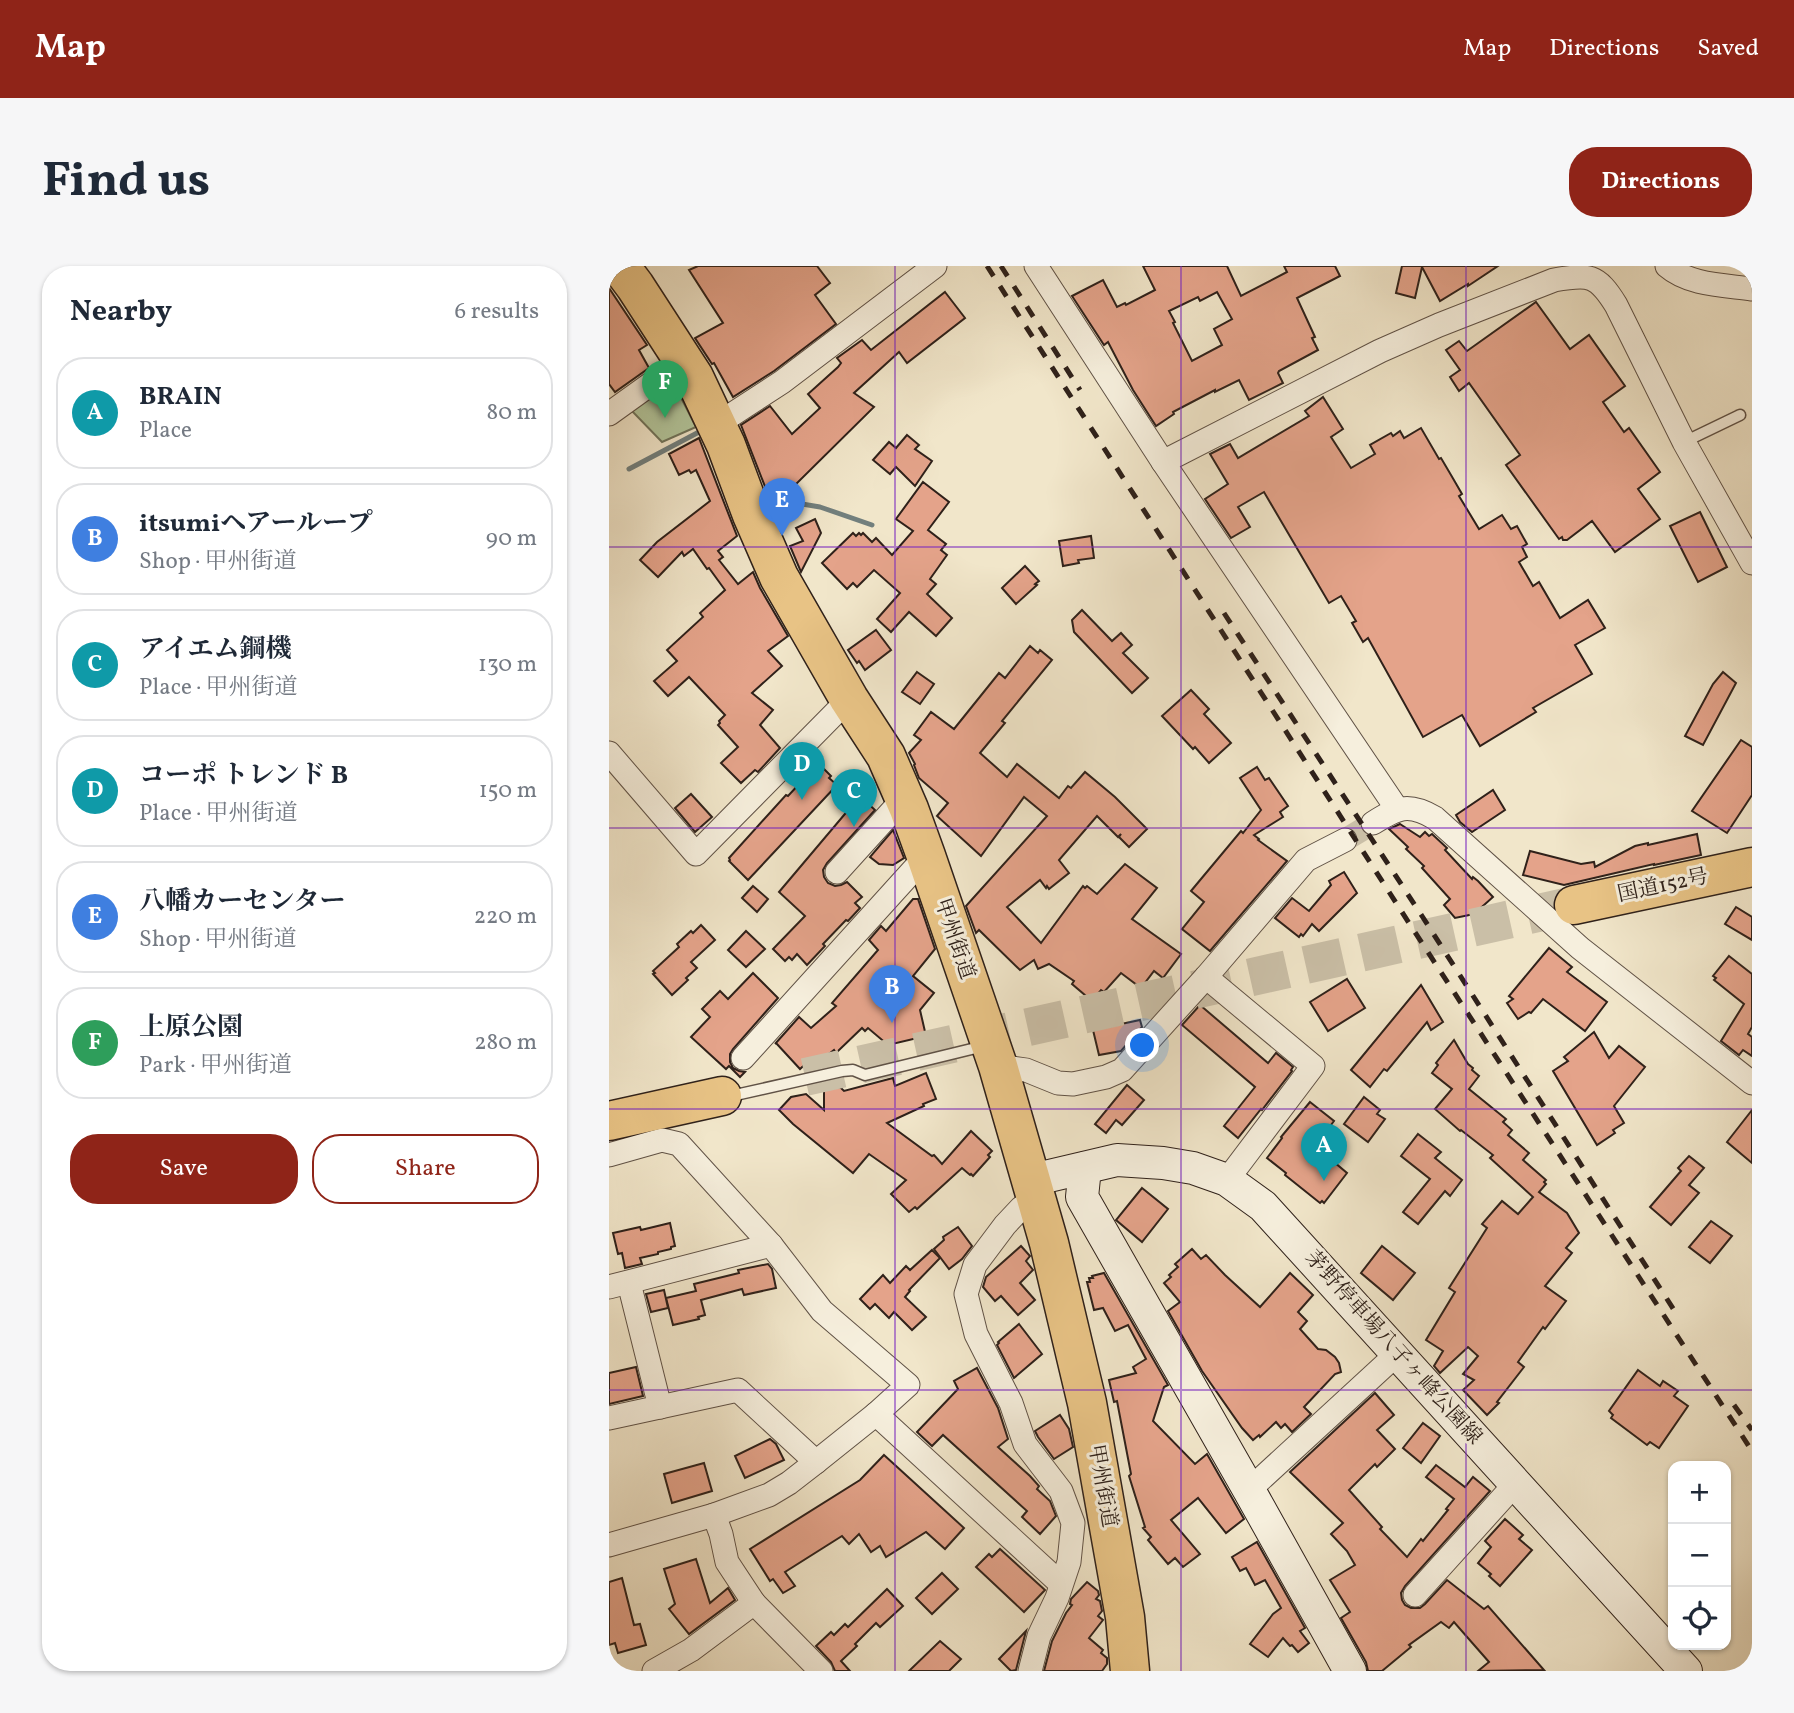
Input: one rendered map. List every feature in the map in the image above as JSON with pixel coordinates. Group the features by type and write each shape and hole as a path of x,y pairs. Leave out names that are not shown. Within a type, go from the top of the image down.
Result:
{"highway":[{"name":"甲州街道","path":"620,266 694,377 779,577 849,699 886,756 926,856 994,1055 1049,1244 1087,1404 1125,1617 1131,1671"},
{"name":"国道152号","path":"1574,905 1752,867"},
{"path":"609,1121 726,1096"}],"main road":[{"name":"茅野停車場八子ヶ峰公園線","path":"1034,1188 1085,1168 1118,1160 1163,1163 1193,1168 1227,1180 1263,1206 1686,1671"},
{"path":"1085,1168 1083,1197 1350,1671"}],"street":[{"path":"716,425 782,382 935,266"},
{"path":"1036,266 1163,462 1397,808"},
{"path":"1667,266 1677,275 1697,281 1752,289"},
{"path":"1163,462 1380,351 1554,280 1593,272 1616,304 1684,443 1752,563"},
{"path":"609,414 684,360"},
{"path":"609,753 696,853 849,699"},
{"path":"837,872 904,798"},
{"path":"1373,824 1397,808 1422,810 1435,818 1580,948 1752,1083"},
{"path":"994,1055 1058,1083 1087,1082 1122,1070 1306,860 1345,840"},
{"path":"743,1058 926,856"},
{"path":"1206,977 1313,1066 1227,1180"},
{"path":"609,1155 662,1140 680,1144 771,1245 822,1311 908,1385 816,1462 769,1495 714,1515 609,1545"},
{"path":"1030,1671 1039,1636 1069,1562 1073,1523 1061,1490 1025,1444 1011,1404 977,1334 966,1294 975,1265 1034,1188"},
{"path":"660,1406 619,1285 771,1245"},
{"path":"1249,1490 1398,1353"},
{"path":"609,1418 738,1390 816,1462"},
{"path":"876,1414 1061,1584"},
{"path":"1415,1595 1517,1483"},
{"path":"714,1515 727,1562 754,1603 821,1671"},
{"path":"654,1671 691,1650 754,1603"}],"lane":[{"path":"1684,443 1740,415"},
{"path":"726,1096 842,1070 853,1070 865,1075 994,1055"}],"green space":[{"path":"673,382 696,427 662,442 630,409"}],"building":[{"path":"698,266 817,266 830,283 815,295 836,324 774,371 733,397 714,363 712,364 695,338 723,323 689,270"},
{"path":"1143,266 1227,266 1241,296 1287,272 1284,266 1335,266 1340,276 1297,298 1318,350 1279,371 1283,383 1249,400 1239,380 1173,412 1174,414 1156,426 1133,390 1108,342 1104,345 1072,296 1103,280 1117,307 1155,290","holes":["1217,292 1232,319 1214,329 1222,345 1192,361 1169,311 1198,297 1200,301"]},
{"path":"1402,266 1498,266 1440,301 1422,267 1415,298 1396,293"},
{"path":"609,288 647,345 639,350 649,368 615,392 609,384"},
{"path":"945,292 965,318 907,363 899,352 854,393 874,407 787,493 782,493 775,485 766,489 741,425 770,406 792,434 820,408 808,394 838,367 841,363 837,358 862,340 871,350"},
{"path":"1536,302 1570,349 1589,335 1625,386 1603,402 1624,432 1629,428 1660,472 1638,489 1660,519 1615,552 1592,521 1567,540 1562,537 1559,539 1506,465 1520,455 1469,383 1459,391 1450,377 1460,370 1446,350 1459,341 1467,351"},
{"path":"1323,397 1343,429 1331,437 1351,468 1375,454 1370,445 1391,433 1393,436 1400,431 1404,438 1421,428 1462,494 1459,496 1479,529 1502,515 1511,529 1517,526 1527,544 1522,547 1527,557 1519,562 1533,586 1539,582 1560,618 1588,600 1605,628 1575,645 1592,674 1533,708 1536,712 1480,746 1462,715 1423,737 1368,638 1363,642 1352,623 1356,621 1341,596 1329,603 1264,492 1238,507 1250,527 1231,538 1205,499 1228,484 1210,454 1230,444 1238,458 1309,416 1305,411"},
{"path":"907,435 919,445 915,449 932,461 915,486 896,467 890,474 873,460 889,442 896,448"},
{"path":"699,438 737,536 718,551 723,557 719,560 738,584 753,572 788,636 768,651 782,666 752,693 773,710 760,725 780,748 758,772 755,770 741,783 721,763 738,747 718,725 725,715 689,677 668,696 654,681 677,661 667,650 703,617 700,613 725,590 693,549 684,556 682,552 658,577 640,560 657,542 710,501 696,470 679,475 669,454"},
{"path":"923,482 949,502 928,530 946,544 941,550 947,555 930,579 936,584 927,594 952,618 936,636 909,612 891,632 877,619 900,593 874,570 857,587 853,583 847,589 822,563 853,533 856,536 863,533 872,542 876,538 892,555 913,531 896,519"},
{"path":"1700,512 1727,567 1698,582 1670,526"},
{"path":"815,519 821,533 801,572 790,546 803,541 796,528"},
{"path":"1091,536 1094,558 1063,566 1059,541"},
{"path":"1025,566 1039,581 1016,604 1002,588"},
{"path":"1082,610 1112,641 1121,633 1132,645 1123,653 1148,678 1132,693 1074,632 1072,620"},
{"path":"876,630 891,650 865,670 848,650"},
{"path":"1030,646 1052,660 1002,721 1005,723 980,753 1007,777 1017,764 1059,798 1068,786 1071,788 1085,772 1147,829 1129,847 1119,837 1121,834 1118,837 1097,816 1059,860 1069,873 1049,889 1040,880 1007,907 1041,943 1083,886 1097,894 1125,864 1157,888 1132,919 1181,954 1163,978 1154,971 1141,988 1121,973 1092,1001 1072,984 1074,981 1049,964 1038,969 1034,960 1020,970 979,930 976,933 966,906 1047,816 1024,797 981,856 937,816 948,803 919,778 909,753 921,740 914,735 931,712 954,729 999,673 1005,678"},
{"path":"917,672 934,684 920,704 902,692"},
{"path":"1723,672 1736,683 1703,745 1685,736 1713,684"},
{"path":"1191,690 1209,709 1204,714 1231,743 1209,763 1162,716"},
{"path":"1741,740 1752,747 1752,795 1727,833 1692,811"},
{"path":"820,765 837,785 748,880 729,858 786,795"},
{"path":"1257,767 1265,780 1269,778 1288,806 1280,812 1283,817 1254,835 1287,861 1210,951 1182,929 1204,902 1191,891 1261,810 1240,778"},
{"path":"1493,790 1505,810 1472,832 1456,815"},
{"path":"691,794 712,817 695,832 675,808"},
{"path":"862,798 875,810 823,870 828,883 835,886 847,882 862,897 855,903 860,908 823,944 825,946 807,965 797,954 792,960 789,957 785,961 773,949 805,916 779,892 855,802 857,804"},
{"path":"1400,824 1420,837 1425,832 1429,836 1432,834 1472,879 1473,877 1478,881 1493,897 1474,914 1455,918 1444,905 1450,899 1422,868 1424,866 1406,849 1408,847 1389,829"},
{"path":"893,830 904,858 893,865 879,864 870,857"},
{"path":"1697,834 1701,855 1564,885 1523,875 1530,851 1581,864 1594,862 1595,867 1635,846"},
{"path":"1344,872 1357,893 1319,931 1312,924 1303,936 1301,934 1299,937 1275,918 1292,898 1309,911 1331,885 1329,881"},
{"path":"753,886 768,899 757,912 742,898"},
{"path":"913,899 918,899 935,949 913,976 934,993 920,1010 926,1036 888,1045 868,1028 865,1031 862,1028 836,1053 834,1050 816,1064 811,1059 800,1069 775,1044 799,1017 811,1028 836,1006 832,1003 878,950 869,940 881,926 886,931"},
{"path":"1736,907 1752,917 1752,940 1725,924"},
{"path":"701,925 715,940 691,962 697,968 672,995 653,971 679,947 677,944"},
{"path":"746,931 765,949 746,967 728,950"},
{"path":"1549,948 1572,967 1567,972 1607,1002 1585,1031 1543,999 1531,1013 1518,1019 1507,1003 1513,999 1509,996"},
{"path":"1729,956 1752,974 1752,1027 1748,1034 1752,1037 1752,1056 1743,1050 1739,1055 1721,1041 1744,1004 1714,980 1716,978 1713,976"},
{"path":"753,973 778,998 730,1054 733,1068 745,1072 740,1077 729,1066 726,1069 691,1037 710,1017 702,1009 720,991 728,999"},
{"path":"1347,979 1365,1008 1328,1031 1310,1002"},
{"path":"1421,985 1443,1022 1431,1030 1427,1022 1387,1071 1384,1069 1370,1087 1351,1070"},
{"path":"1200,1005 1268,1063 1276,1053 1293,1067 1238,1138 1224,1126 1255,1087 1182,1025"},
{"path":"1140,1020 1142,1027 1121,1051 1099,1055 1093,1030"},
{"path":"1594,1032 1609,1058 1619,1046 1645,1067 1614,1106 1624,1123 1597,1145 1553,1071 1568,1061 1564,1057"},
{"path":"1454,1040 1472,1070 1479,1076 1469,1089 1506,1119 1503,1122 1512,1130 1508,1135 1529,1153 1523,1160 1546,1180 1539,1192 1567,1213 1579,1233 1566,1248 1572,1253 1545,1286 1566,1301 1518,1362 1524,1367 1497,1402 1499,1403 1487,1415 1463,1390 1474,1380 1463,1374 1478,1356 1468,1347 1440,1373 1434,1366 1443,1351 1426,1340 1455,1292 1449,1288 1487,1228 1482,1224 1502,1201 1518,1214 1533,1197 1490,1158 1493,1155 1435,1109 1452,1089 1432,1073 1438,1065 1436,1063"},
{"path":"926,1073 936,1099 887,1123 934,1155 942,1164 971,1131 992,1151 973,1176 962,1168 917,1209 915,1207 909,1212 891,1194 906,1180 869,1154 853,1173 779,1110 791,1097 806,1094 824,1110 824,1090 840,1087 844,1091 893,1078 895,1086"},
{"path":"1127,1085 1144,1100 1122,1125 1116,1120 1106,1133 1095,1124"},
{"path":"1364,1097 1380,1110 1377,1114 1385,1119 1368,1142 1344,1124"},
{"path":"1310,1102 1334,1121 1315,1146 1347,1173 1324,1203 1320,1203 1267,1158"},
{"path":"1752,1110 1752,1163 1727,1142"},
{"path":"1418,1134 1441,1152 1435,1158 1462,1180 1450,1196 1445,1191 1418,1224 1403,1212 1430,1179 1401,1156"},
{"path":"1689,1156 1704,1168 1689,1185 1699,1193 1671,1225 1650,1207 1681,1171 1678,1168"},
{"path":"1142,1188 1168,1209 1142,1242 1116,1220"},
{"path":"1711,1221 1732,1236 1710,1263 1689,1247"},
{"path":"670,1223 675,1246 640,1258 642,1264 625,1268 613,1233"},
{"path":"958,1227 972,1246 962,1259 949,1269 934,1249 944,1240 943,1237"},
{"path":"1021,1246 1030,1256 1026,1261 1033,1270 1020,1283 1035,1300 1018,1315 1001,1296 995,1301 983,1287 986,1277"},
{"path":"1382,1246 1415,1273 1393,1300 1361,1273"},
{"path":"1192,1249 1201,1259 1206,1255 1260,1307 1290,1273 1313,1295 1298,1312 1307,1321 1300,1329 1318,1349 1326,1350 1335,1357 1341,1372 1335,1374 1304,1407 1311,1414 1292,1432 1285,1424 1281,1428 1276,1422 1253,1440 1202,1371 1168,1311 1180,1302 1164,1283 1178,1267 1175,1264"},
{"path":"932,1250 940,1258 905,1297 926,1317 912,1330 894,1312 889,1318 875,1304 870,1309 860,1299 883,1275 890,1283 906,1266 910,1270"},
{"path":"768,1264 772,1269 776,1288 744,1295 742,1289 701,1300 705,1315 673,1325 666,1298 696,1291 694,1284"},
{"path":"1104,1273 1168,1385 1164,1387 1153,1421 1195,1464 1207,1454 1244,1519 1226,1533 1198,1498 1171,1520 1200,1554 1183,1567 1175,1558 1168,1564 1148,1540 1151,1537 1143,1528 1145,1527 1129,1476 1131,1474 1117,1401 1114,1402 1109,1380 1136,1373 1133,1367 1146,1359 1128,1325 1115,1331 1103,1308 1094,1310 1087,1282 1090,1282 1089,1278 1093,1278 1092,1276"},
{"path":"664,1290 668,1308 651,1312 646,1294"},
{"path":"1019,1324 1042,1354 1014,1378 997,1345"},
{"path":"636,1367 643,1396 609,1404 609,1373"},
{"path":"977,1368 998,1408 1008,1439 998,1447 1039,1486 1037,1489 1050,1501 1056,1516 1040,1534 1022,1517 1027,1511 943,1435 932,1446 917,1432 958,1389 954,1381"},
{"path":"1638,1370 1660,1386 1663,1381 1678,1391 1674,1396 1688,1406 1659,1448 1650,1442 1647,1445 1611,1418 1613,1415 1609,1411"},
{"path":"1375,1393 1394,1415 1377,1430 1395,1449 1377,1467 1375,1464 1349,1490 1407,1557 1421,1539 1423,1541 1454,1499 1426,1477 1436,1465 1465,1487 1473,1477 1490,1491 1405,1586 1401,1593 1405,1605 1420,1608 1447,1580 1484,1609 1488,1606 1544,1670 1478,1671 1489,1662 1454,1622 1449,1628 1441,1622 1409,1645 1411,1647 1382,1671 1368,1671 1366,1662 1341,1618 1350,1612 1330,1580 1355,1565 1347,1551 1331,1534 1343,1523 1290,1472"},
{"path":"1060,1415 1069,1429 1073,1447 1054,1459 1035,1431"},
{"path":"1423,1423 1440,1436 1421,1463 1403,1448"},
{"path":"770,1439 776,1444 784,1460 745,1478 735,1456"},
{"path":"884,1455 964,1528 945,1549 926,1532 886,1557 880,1546 871,1552 859,1534 849,1544 842,1536 785,1572 795,1586 783,1593 773,1579 770,1581 750,1549 860,1480"},
{"path":"704,1463 712,1491 672,1503 664,1474"},
{"path":"1505,1519 1523,1535 1519,1539 1532,1550 1500,1586 1478,1563 1491,1547 1485,1541"},
{"path":"1257,1542 1305,1628 1300,1631 1309,1643 1298,1652 1283,1638 1268,1657 1250,1644 1273,1614 1281,1608 1265,1580 1255,1585 1246,1568 1240,1571 1232,1557"},
{"path":"1000,1549 1045,1590 1024,1612 976,1567 989,1554 992,1557"},
{"path":"696,1559 710,1603 728,1588 735,1600 689,1634 669,1609 675,1604 664,1569"},
{"path":"942,1573 958,1589 932,1614 916,1598"},
{"path":"622,1578 634,1625 640,1624 646,1645 618,1653 615,1643 609,1645 609,1582"},
{"path":"1087,1582 1098,1591 1096,1599 1100,1601 1102,1611 1098,1616 1103,1620 1089,1638 1103,1650 1101,1653 1107,1658 1107,1664 1102,1671 1044,1671 1052,1641 1072,1605 1071,1599"},
{"path":"887,1589 903,1606 880,1627 876,1623 841,1661 850,1671 835,1671 831,1662 816,1646 831,1632 834,1635 845,1624 848,1627"},
{"path":"1026,1631 1016,1670 1011,1671 999,1659"},
{"path":"940,1641 961,1659 949,1671 909,1671"}],"waterway":[{"path":"629,469 699,432"},
{"path":"761,497 820,507 872,525"}],"tunnel":[{"path":"1345,840 1373,823"},
{"path":"805,1077 1574,905"}],"railway":[{"path":"987,266 1752,1451"},
{"path":"1001,266 1080,390"},
{"path":"1224,613 1674,1310"},
{"path":"1734,1405 1752,1430"}],"place":[{"name":"上原公園","path":"665,418"},
{"name":"八幡カーセンター","path":"782,536"},
{"name":"コーポ トレンド B","path":"802,800"},
{"name":"アイエム鋼機","path":"854,827"},
{"name":"itsumiヘアーループ","path":"892,1023"},
{"name":"BRAIN","path":"1324,1181"}]}
